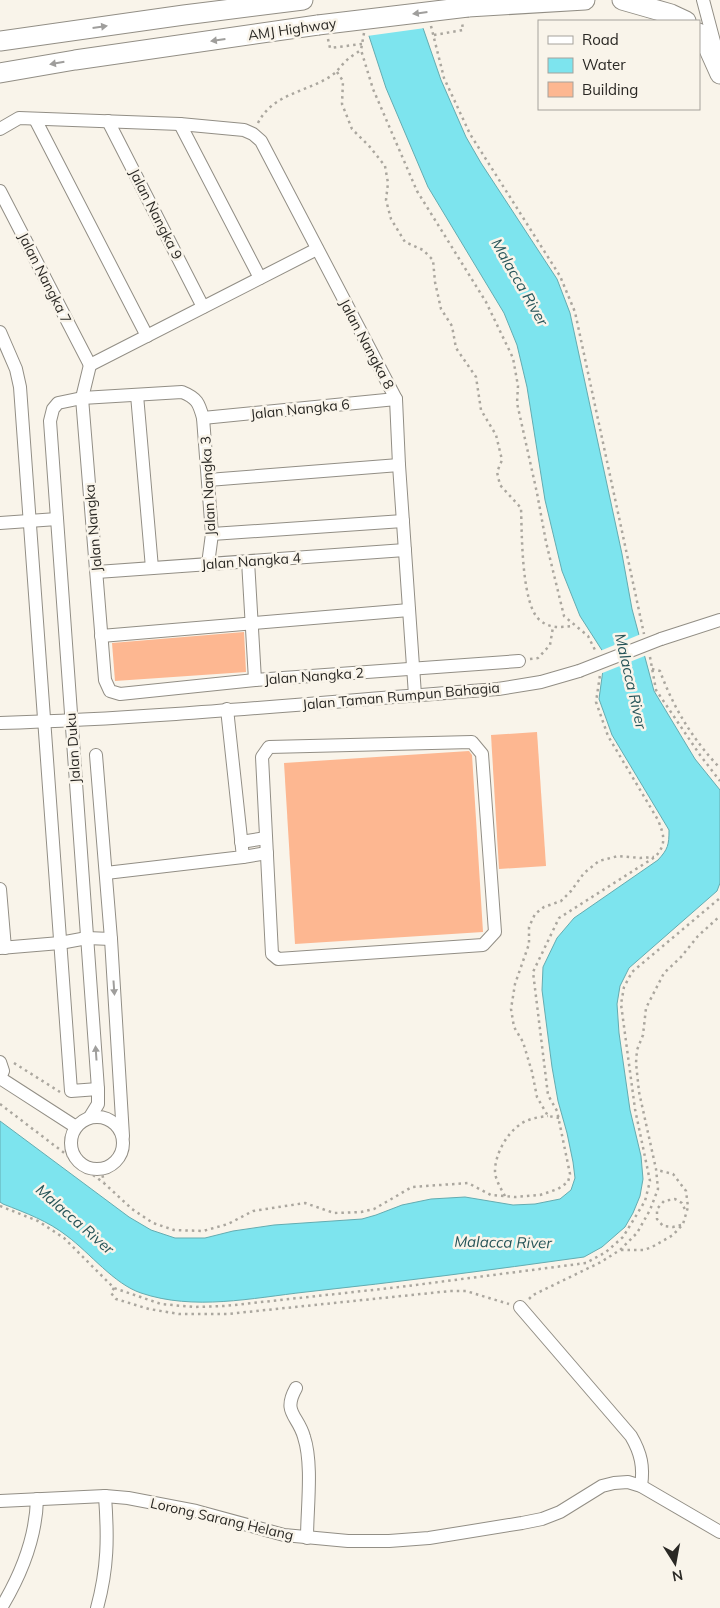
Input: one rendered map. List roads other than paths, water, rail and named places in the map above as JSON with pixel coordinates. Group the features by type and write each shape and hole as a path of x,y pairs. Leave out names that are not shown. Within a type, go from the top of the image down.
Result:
{"highway":[{"name":"AMJ Highway","path":"0,41 303,0"},
{"name":"AMJ Highway","path":"0,73 75,60 585,0"},
{"path":"622,0 671,14 684,20"},
{"path":"700,34 707,44 720,74"}],"street":[{"path":"703,0 720,65"},
{"path":"0,129 19,118 180,124 260,278"},
{"path":"35,119 147,336"},
{"name":"Jalan Nangka 9","path":"108,121 203,307"},
{"name":"Jalan Nangka 8","path":"180,124 244,130 254,134 261,141 396,400 415,695"},
{"name":"Jalan Nangka 7","path":"0,191 90,365"},
{"path":"90,365 317,249"},
{"path":"0,332 16,369 20,387 72,1091 98,1089"},
{"name":"Jalan Nangka","path":"90,365 82,398 104,680 110,691"},
{"path":"82,398 182,392 193,396 202,413"},
{"path":"137,394 152,568"},
{"name":"Jalan Duku","path":"82,398 58,403 50,421 98,1089 98,1104 90,1117"},
{"name":"Jalan Nangka 6","path":"202,413 396,400"},
{"name":"Jalan Nangka 3","path":"202,413 212,534 208,564"},
{"path":"208,480 399,465"},
{"path":"0,523 57,519"},
{"path":"212,534 403,521"},
{"name":"Jalan Nangka 4","path":"97,572 405,550"},
{"path":"248,561 255,680"},
{"path":"101,636 409,610"},
{"name":"Jalan Taman Rumpun Bahagia","path":"0,723 45,722 498,689 540,682 579,671 661,639 720,620"},
{"name":"Jalan Nangka 2","path":"110,691 120,694 255,680 519,662"},
{"path":"227,709 243,857"},
{"path":"472,742 482,754 495,932 482,945 278,959 272,954 267,853 262,757 269,747 472,742"},
{"path":"96,755 111,939 124,1145 122,1153 117,1160 110,1166 102,1169 92,1169 84,1166 72,1152 72,1134 82,1121 90,1117 107,1118 120,1128 123,1136"},
{"path":"241,842 266,838"},
{"path":"106,873 267,853"},
{"path":"0,889 3,948 60,943 87,938 111,939"},
{"path":"4,1060 0,1078 76,1127"},
{"path":"520,1307 631,1436 638,1449 642,1463 641,1486"},
{"path":"296,1388 291,1397 290,1406 293,1417 304,1436 308,1464 307,1538"},
{"name":"Lorong Sarang Helang","path":"0,1501 105,1496 128,1498 172,1505 284,1535 348,1541 389,1542 430,1538 522,1524 542,1519 560,1512 602,1486 628,1482 641,1486 720,1532"},
{"path":"97,1608 106,1572 108,1550 105,1496"},
{"path":"1,1608 15,1585 22,1567 37,1516 37,1499"}],"water":[{"name":"Malacca River","path":"364,0 423,28 441,80 466,137 557,279 570,313 632,609 654,691 695,759 720,790 720,883 717,891 629,968 620,986 617,1004 619,1033 630,1110 641,1156 643,1179 640,1196 625,1227 602,1247 584,1257 244,1300 202,1302 161,1298 131,1289 121,1283 60,1231 0,1202 0,1121 129,1217 151,1230 175,1238 205,1238 233,1231 274,1225 362,1219 402,1205 431,1199 465,1197 513,1205 535,1204 560,1199 571,1190 575,1178 552,1067 542,990 543,967 557,938 574,918 658,860 666,850 668,843 669,830 612,735 599,699 605,655 580,616 562,571 545,500 527,387 517,345 504,313 428,187 386,88 369,36"}]}
